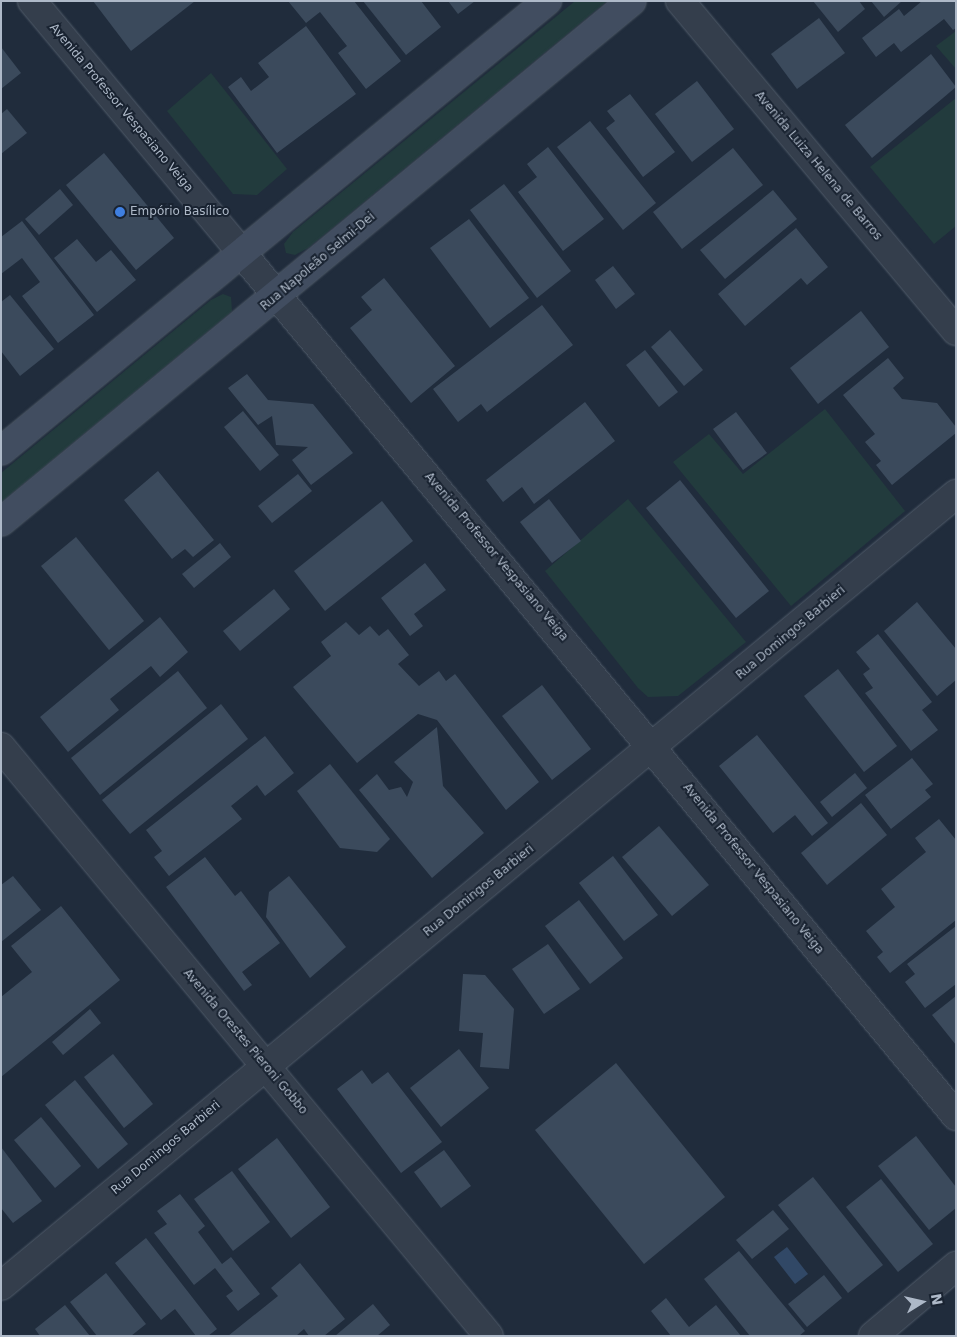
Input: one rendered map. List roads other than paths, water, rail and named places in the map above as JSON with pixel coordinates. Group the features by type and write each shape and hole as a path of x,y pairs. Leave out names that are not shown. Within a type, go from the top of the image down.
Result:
{"main road":[{"path":"1,451 240,251 547,1"},
{"name":"Rua Napoleão Selmi-Dei","path":"1,522 279,295 632,1"}],"street":[{"name":"Avenida Professor Vespasiano Veiga","path":"32,1 240,251 279,295 956,1116"},
{"name":"Avenida Luiza Helena de Barros","path":"680,1 956,331"},
{"name":"Rua Domingos Barbieri","path":"1,1286 265,1066 654,748 956,494"},
{"name":"Avenida Orestes Pieroni Gobbo","path":"1,747 489,1336"},
{"path":"873,1336 956,1266"}],"water":[{"path":"787,1247 808,1274 795,1284 774,1257"}],"place":[{"name":"Empório Basílico","path":"120,212"}]}
